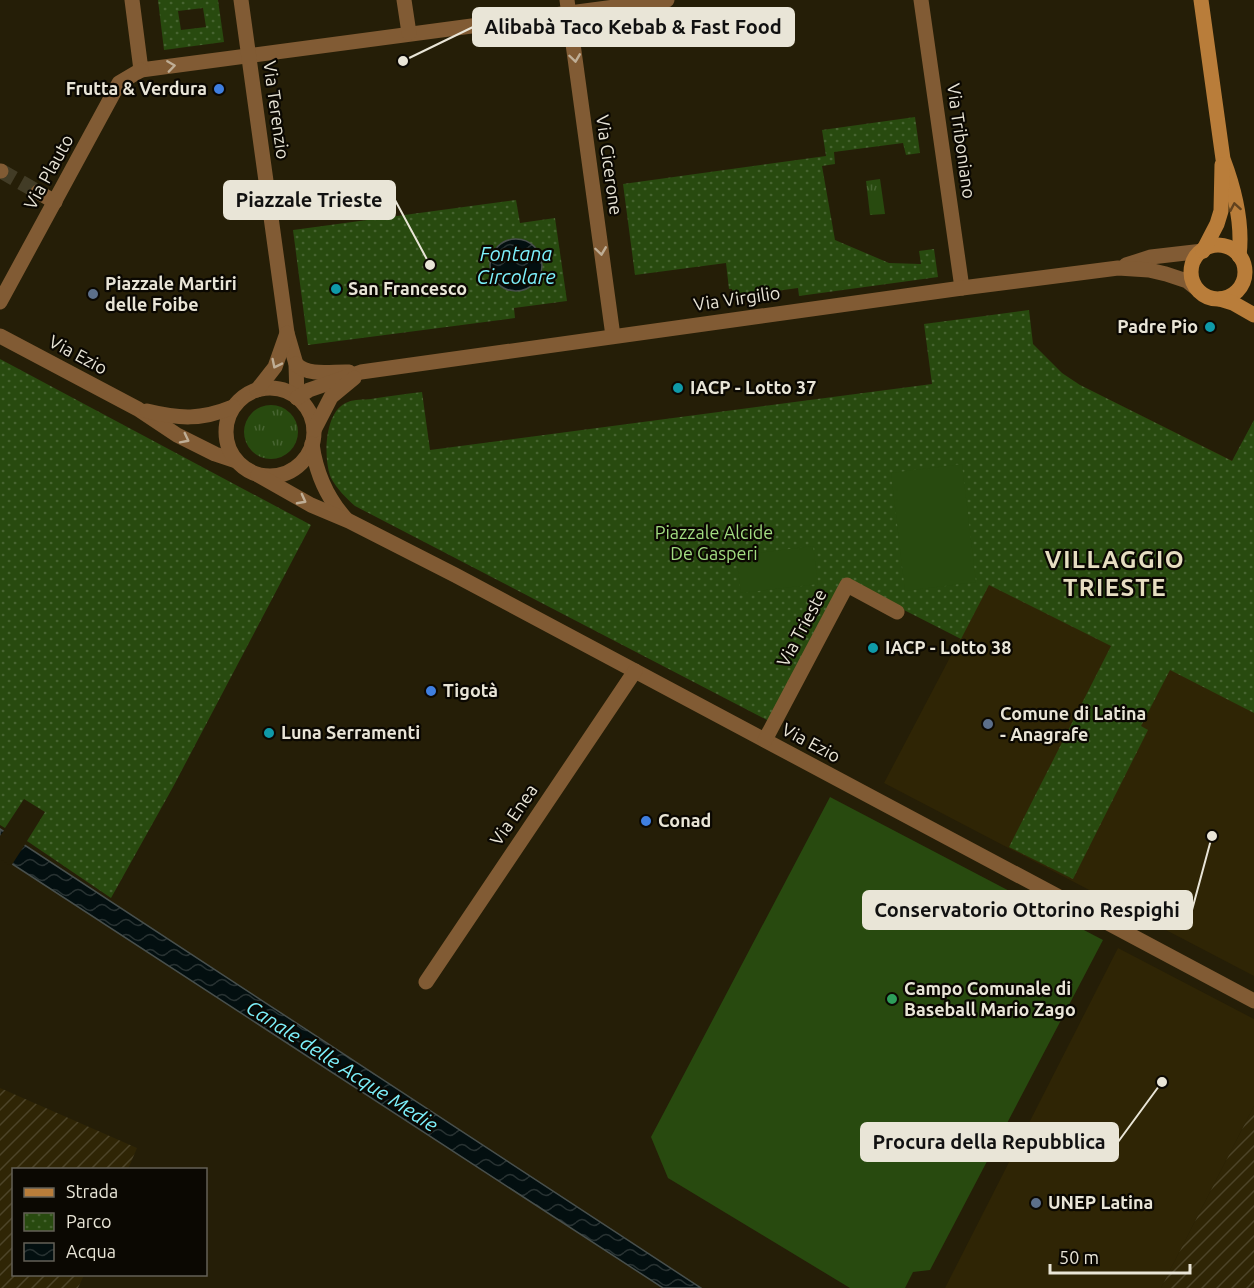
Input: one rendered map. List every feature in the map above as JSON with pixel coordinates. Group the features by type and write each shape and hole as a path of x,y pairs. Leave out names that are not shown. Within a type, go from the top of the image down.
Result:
{"main road":[{"path":"1201,0 1223,159 1231,181 1246,268 1242,286 1228,297 1220,299"},
{"path":"1223,159 1221,211 1203,251 1197,257 1192,273 1197,289 1203,295 1233,303 1254,315"},
{"path":"1203,251 1218,246 1233,250 1246,268"}],"street":[{"path":"132,0 141,70 409,33 568,7 667,0"},
{"name":"Via Terenzio","path":"240,0 287,333 296,364 297,398"},
{"path":"404,0 409,33"},
{"name":"Via Triboniano","path":"921,0 962,288"},
{"name":"Via Cicerone","path":"568,7 613,336"},
{"name":"Via Plauto","path":"0,302 120,83 141,70"},
{"path":"38,192 55,202"},
{"path":"1118,268 1151,257 1203,251"},
{"path":"1118,268 1149,270 1166,274 1186,281 1197,289"},
{"name":"Via Virgilio","path":"296,364 300,368 311,371 361,372 1118,268"},
{"name":"Via Terenzio","path":"257,390 275,367 287,333"},
{"name":"Via Ezio","path":"0,336 138,409 177,435 236,461"},
{"path":"313,437 308,412 297,398 278,389 257,390 244,397 233,407 225,429 230,451 236,461 246,470 258,475 272,476 285,473 297,467 306,457 331,397 361,372"},
{"name":"Via Virgilio","path":"297,398 309,390 361,372"},
{"name":"Via Ezio","path":"138,409 188,418 214,415 233,407"},
{"name":"Via Ezio","path":"313,437 314,461 321,483 337,508 349,521"},
{"name":"Via Ezio","path":"258,475 325,512 349,521 635,671 1254,1001"},
{"name":"Via Trieste","path":"765,740 847,585 897,612"},
{"name":"Via Enea","path":"426,982 635,671"}],"shaded area":[{"path":"1080,385 1233,461 1254,420 1254,976 884,783 988,585"},
{"path":"1118,948 1254,1019 1254,1106 1161,1288 945,1288"},
{"path":"0,1088 137,1148 128,1168 12,1168 12,1276 84,1276 78,1288 0,1288"},
{"path":"1254,1106 1254,1288 1161,1288"}],"green space":[{"path":"158,0 218,0 224,42 164,50","holes":["203,8 206,27 181,30 178,11"]},
{"path":"915,117 920,153 906,155 903,143 834,152 835,164 822,166 835,240 889,263 921,264 919,251 934,249 938,277 799,296 798,288 733,297 732,289 729,289 726,263 635,275 623,184 826,156 822,130"},
{"path":"880,179 885,214 870,215 866,181"},
{"path":"516,200 520,223 555,218 567,301 514,308 515,318 308,345 293,230"},
{"name":"Piazzale Alcide De Gasperi","path":"1029,310 1033,344 1062,373 1080,385 1232,461 1254,420 1254,713 1170,670 1141,726 1148,730 1073,879 1009,847 1111,646 989,585 961,639 843,579 769,721 355,506 336,486 328,470 327,448 330,425 340,407 353,400 422,392 430,450 932,384 924,324"},
{"path":"0,359 311,525 173,787 111,898 27,841 45,812 24,799 5,828 0,825"},
{"path":"271,405 281,407 290,413 296,422 298,432 296,442 290,451 281,457 271,459 261,457 252,451 246,442 244,432 246,422 252,413 261,407"},
{"path":"962,464 976,582 905,591 891,473"},
{"path":"813,546 818,584 741,593 736,556"},
{"name":"Campo Comunale di Baseball Mario Zago","path":"830,797 1103,940 930,1270 913,1272 905,1288 850,1288 668,1178 651,1137"}],"water":[{"name":"Fontana Circolare","path":"516,239 530,243 538,251 542,265 538,279 530,287 516,291 502,287 494,279 490,265 494,251 502,243"},
{"name":"Canale delle Acque Medie","path":"0,829 701,1288 663,1288 0,856"}],"pier":[{"path":"5,829 26,843 11,866 0,859 0,836"}],"tunnel":[{"path":"1,171 38,192"}],"place":[{"name":"Alibabà Taco Kebab & Fast Food","path":"403,61"},
{"name":"Frutta & Verdura","path":"219,89"},
{"name":"Piazzale Trieste","path":"430,265"},
{"name":"San Francesco","path":"336,289"},
{"name":"Piazzale Martiri delle Foibe","path":"93,294"},
{"name":"Padre Pio","path":"1210,327"},
{"name":"IACP - Lotto 37","path":"678,388"},
{"name":"IACP - Lotto 38","path":"873,648"},
{"name":"Tigotà","path":"431,691"},
{"name":"Comune di Latina - Anagrafe","path":"988,724"},
{"name":"Luna Serramenti","path":"269,733"},
{"name":"Conad","path":"646,821"},
{"name":"Conservatorio Ottorino Respighi","path":"1212,836"},
{"name":"Campo Comunale di Baseball Mario Zago","path":"892,999"},
{"name":"Procura della Repubblica","path":"1162,1082"},
{"name":"UNEP Latina","path":"1036,1203"}],"district":[{"name":"VILLAGGIO TRIESTE","path":"1115,574"}]}
